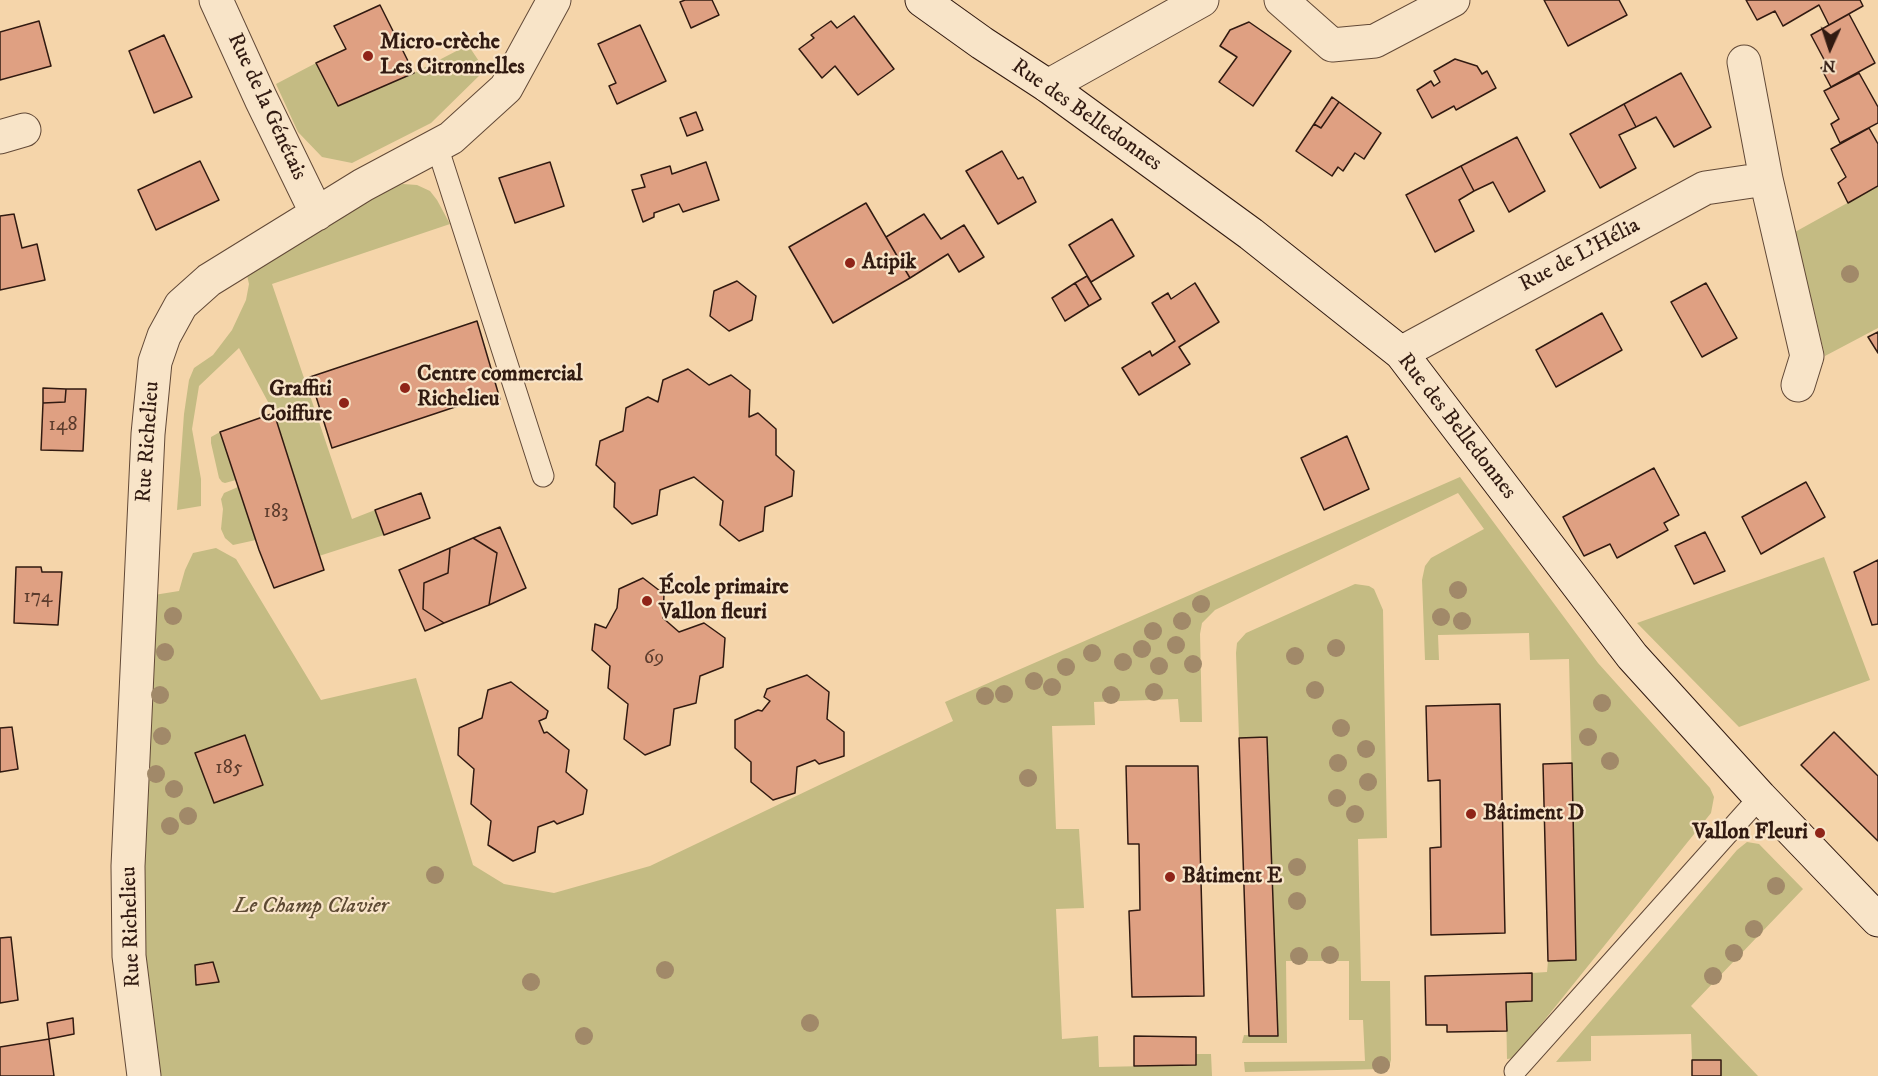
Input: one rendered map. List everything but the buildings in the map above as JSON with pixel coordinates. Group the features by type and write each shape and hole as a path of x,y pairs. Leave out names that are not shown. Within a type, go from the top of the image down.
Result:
{"street":[{"name":"Rue de la Génétais","path":"216,0 317,213"},
{"name":"Rue Richelieu","path":"144,1076 129,956 129,866 146,479 155,362 164,336 181,305 209,280 363,185 452,138 506,88 554,0"},
{"name":"Rue des Belledonnes","path":"922,0 1048,86 1251,234 1401,353 1632,656 1760,797 1878,920"},
{"path":"1048,86 1202,0"},
{"path":"1281,0 1332,45 1376,41 1453,0"},
{"path":"1744,62 1766,179 1807,356 1798,385"},
{"name":"Rue de L'Hélia","path":"1401,353 1705,188 1766,179"}],"lane":[{"path":"437,146 543,476"},
{"path":"1515,1071 1760,797"}],"green space":[{"path":"468,45 485,70 431,123 352,163 322,157 298,132 276,84 316,63 338,106 414,73"},
{"path":"403,184 417,185 430,191 450,224 272,284 352,519 375,510 384,535 319,556 274,413 239,348 199,386 192,429 201,479 201,506 177,510 184,414 189,380 194,368 213,355 232,330 246,300 249,284 245,267 392,187"},
{"path":"1878,186 1878,328 1825,356 1795,232"},
{"path":"220,432 236,480 225,483 219,478 211,443 211,437"},
{"name":"Le Champ Clavier","path":"1460,477 1598,663 1710,788 1714,797 1711,813 1514,1058 1507,1059 1506,1002 1532,1001 1532,973 1547,972 1548,961 1576,960 1569,659 1530,660 1529,633 1438,635 1439,660 1425,660 1422,580 1425,566 1431,558 1484,529 1458,493 1215,610 1202,623 1200,634 1202,722 1180,722 1178,699 1094,702 1095,725 1052,726 1056,829 1079,829 1084,908 1056,909 1062,1039 1098,1036 1099,1067 1195,1065 1195,1054 1211,1054 1212,1076 157,1076 146,988 142,907 154,595 179,591 193,553 216,548 236,559 321,700 416,678 473,865 504,884 554,893 650,866 953,721 945,702"},
{"path":"238,487 256,540 233,545 225,538 221,529 223,509 221,499 224,493"},
{"path":"1824,557 1870,680 1739,727 1637,623"},
{"path":"1355,584 1374,589 1383,610 1387,838 1358,839 1361,981 1390,981 1391,1060 1389,1067 1383,1069 1245,1072 1244,1062 1365,1061 1363,1020 1349,1020 1349,961 1286,961 1287,1043 1242,1043 1244,1035 1278,1036 1267,738 1239,738 1237,643 1246,633"},
{"path":"1747,842 1759,844 1803,889 1691,1006 1758,1076 1721,1076 1721,1060 1692,1060 1691,1034 1591,1036 1591,1061 1556,1062 1737,850"}],"place":[{"name":"Micro-crèche Les Citronnelles","path":"368,56"},
{"name":"Atipik","path":"850,263"},
{"name":"Centre commercial Richelieu","path":"405,388"},
{"name":"Graffiti Coiffure","path":"344,403"},
{"name":"École primaire Vallon fleuri","path":"647,601"},
{"name":"Bâtiment D","path":"1471,814"},
{"name":"Vallon Fleuri","path":"1820,833"},
{"name":"Bâtiment E","path":"1170,877"}]}
